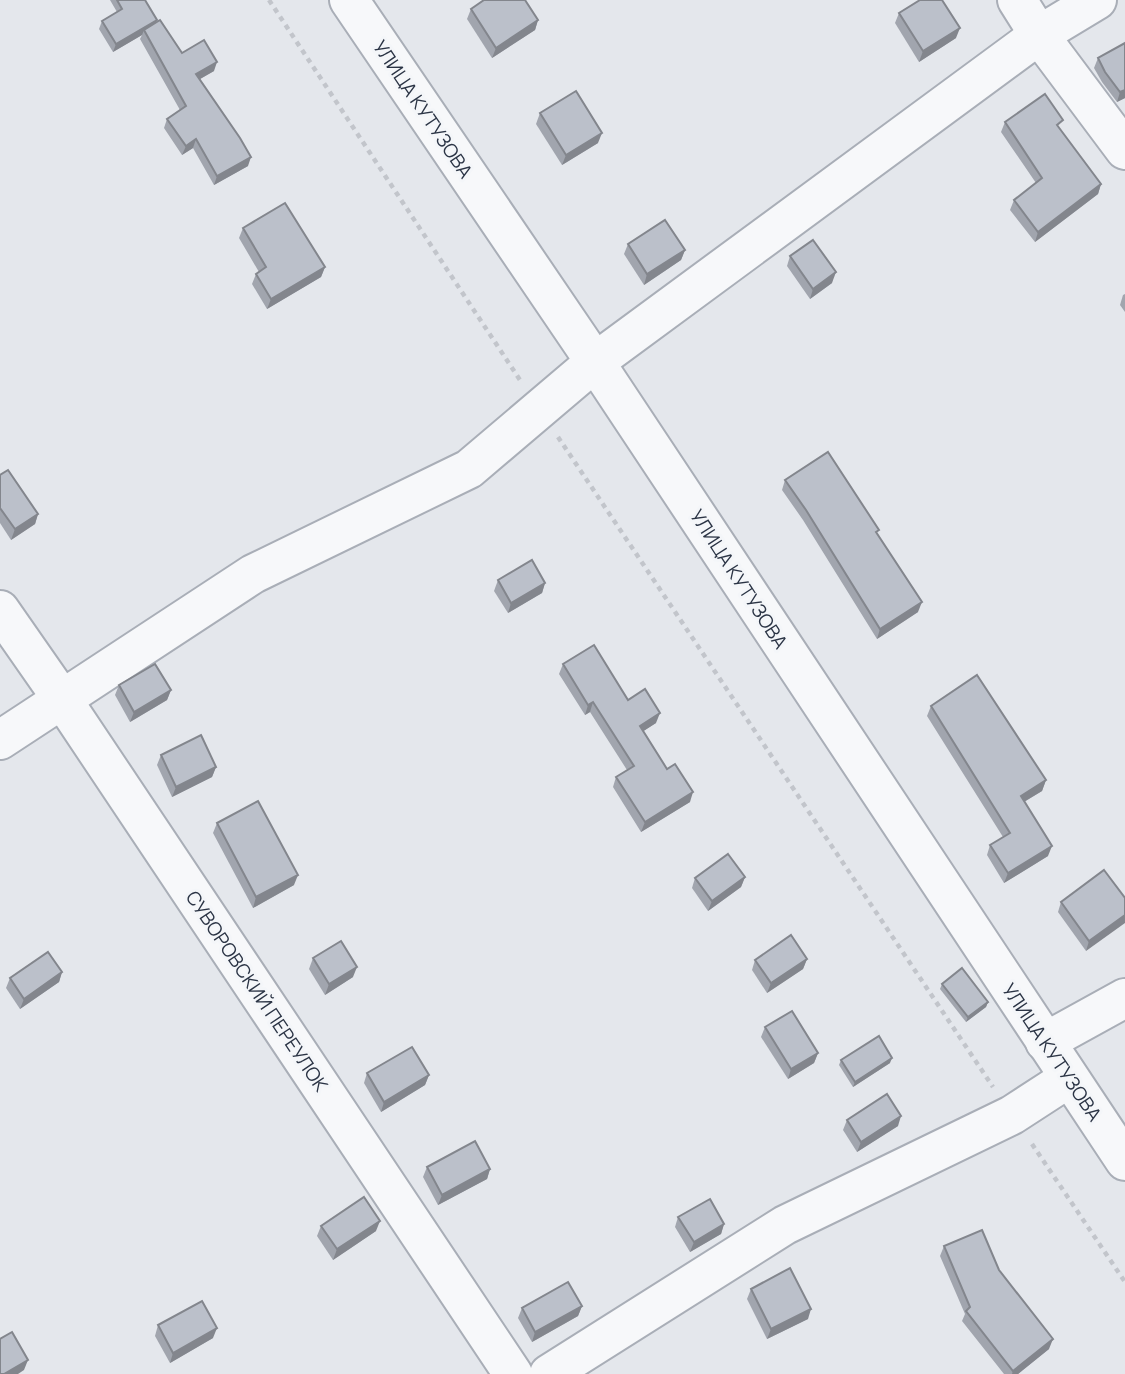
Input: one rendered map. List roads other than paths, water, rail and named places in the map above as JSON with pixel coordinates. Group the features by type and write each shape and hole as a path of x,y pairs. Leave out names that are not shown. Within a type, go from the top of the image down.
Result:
{"street":[{"name":"УЛИЦА КУТУЗОВА","path":"349,0 596,362 1125,1161"},
{"path":"1017,0 1039,35 1125,150"},
{"path":"0,740 253,574 469,469 596,362 1039,35 1097,0"},
{"name":"СУВОРОВСКИЙ ПЕРЕУЛОК","path":"0,610 513,1374"},
{"path":"1045,1042 1125,998"},
{"path":"549,1374 785,1224 1012,1115 1069,1078"}]}
